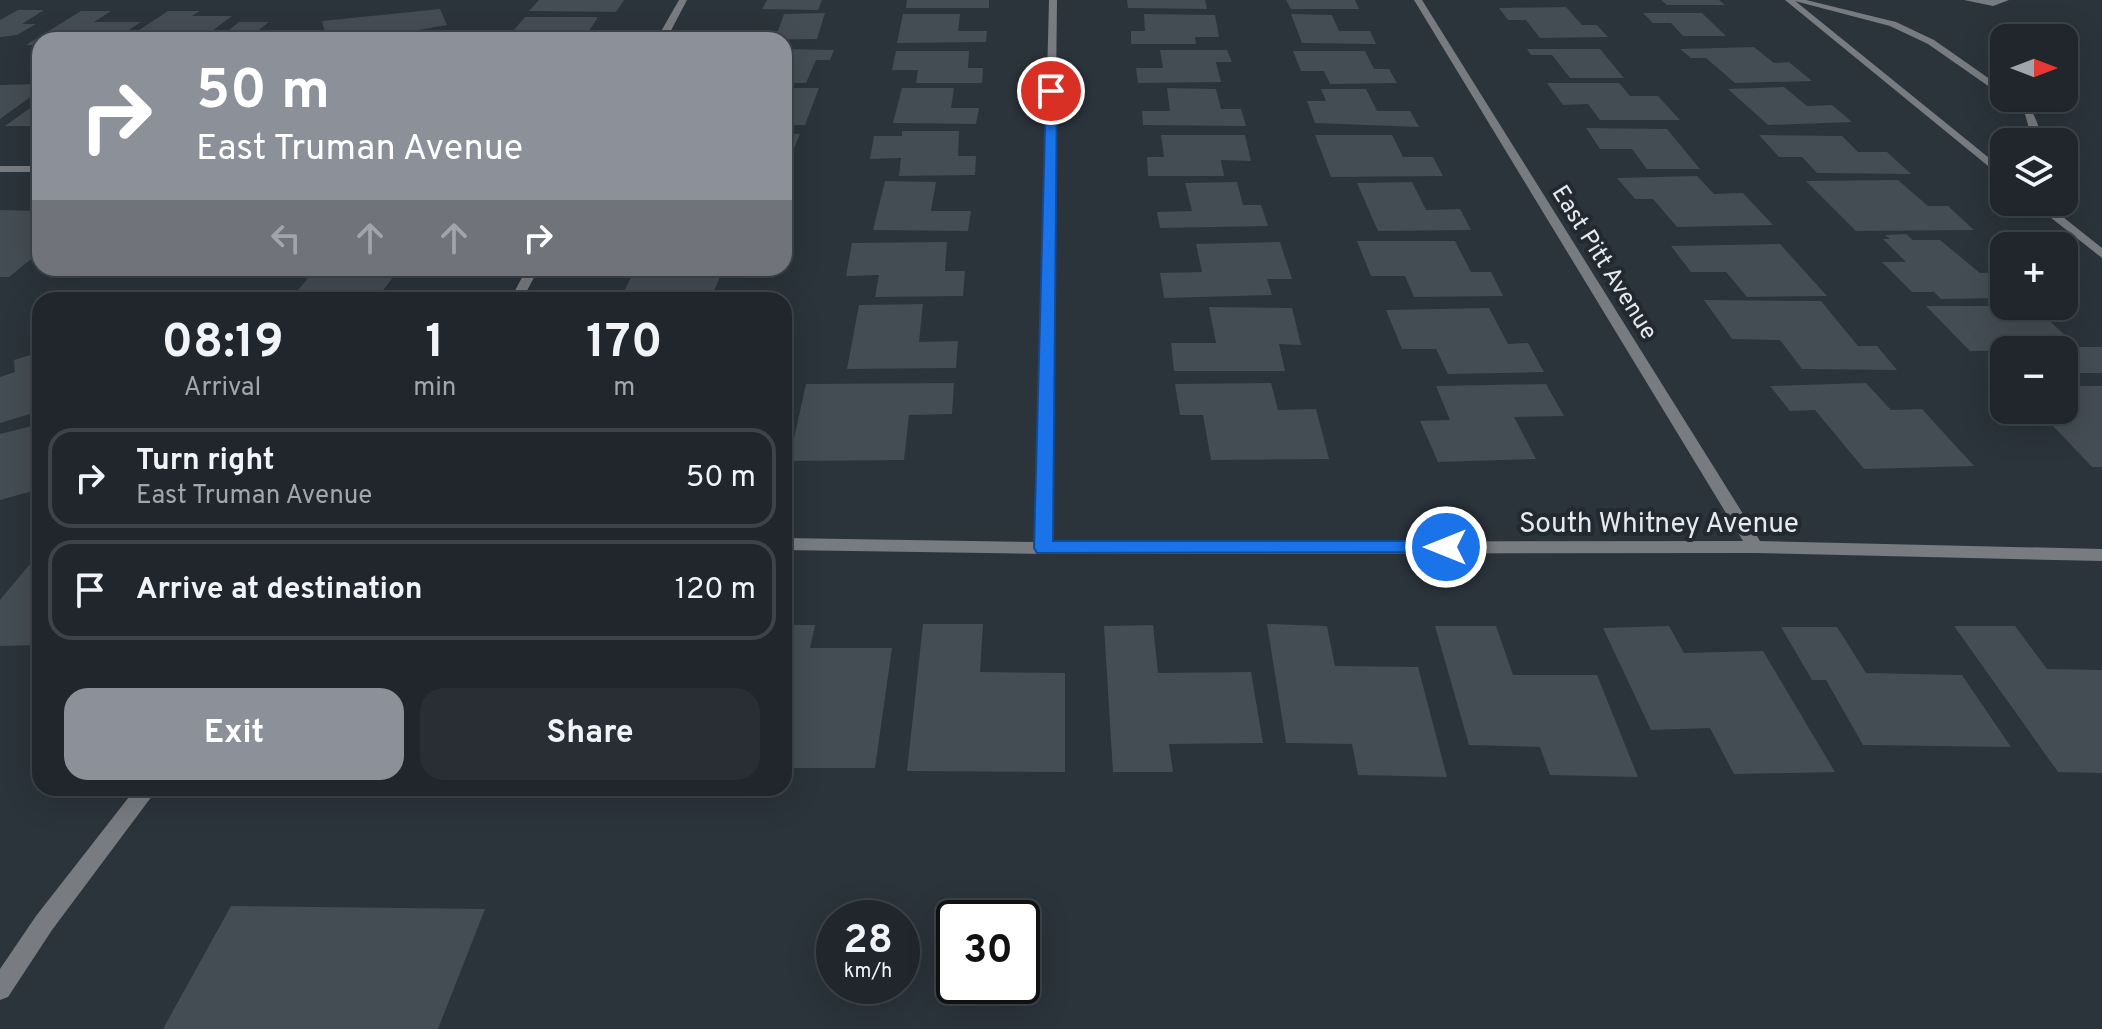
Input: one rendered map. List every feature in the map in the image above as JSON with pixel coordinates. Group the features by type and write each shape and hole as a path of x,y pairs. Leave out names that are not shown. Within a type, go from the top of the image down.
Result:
{"street":[{"path":"665,32 683,0"},
{"path":"1043,548 1053,0"},
{"name":"East Pitt Avenue","path":"1418,0 1755,547"},
{"path":"1792,0 1893,24 1931,42 1990,84"},
{"path":"1792,0 1990,163"},
{"path":"1968,0 1993,3 2005,0"},
{"path":"0,169 32,169"},
{"path":"2054,216 2102,254"},
{"name":"South Whitney Avenue","path":"792,544 1043,548 1755,547 2102,555"},
{"path":"0,989 44,923 142,796"}],"building":[{"path":"539,0 624,0 616,12 529,11"},
{"path":"767,0 822,0 818,10 762,9"},
{"path":"907,0 989,0 989,8 906,8"},
{"path":"1127,0 1205,0 1207,9 1128,8"},
{"path":"1286,0 1355,0 1359,9 1291,9"},
{"path":"1661,0 1719,0 1725,5 1667,5"},
{"path":"1566,7 1582,25 1597,25 1608,37 1540,38 1526,20 1508,20 1499,8"},
{"path":"440,9 447,25 413,32 325,32 322,21"},
{"path":"18,10 44,10 22,24 36,24 17,35 0,37 0,20"},
{"path":"81,11 111,11 94,22 141,22 126,32 47,32"},
{"path":"168,11 200,11 192,16 232,16 211,32 136,32"},
{"path":"825,13 817,39 792,39 792,32 747,32 778,31 784,14"},
{"path":"1643,13 1702,13 1726,36 1683,36 1671,23 1653,23"},
{"path":"903,14 960,14 958,31 987,31 986,42 897,43"},
{"path":"1144,14 1215,15 1219,37 1195,37 1196,44 1131,44 1131,31 1145,31"},
{"path":"1291,14 1332,15 1339,31 1370,31 1376,44 1302,43"},
{"path":"525,17 598,17 588,32 512,32"},
{"path":"239,22 269,22 256,32 227,32"},
{"path":"1754,47 1774,63 1789,62 1812,81 1735,83 1706,58 1691,58 1680,49"},
{"path":"792,49 834,50 830,60 816,60 806,83 792,83"},
{"path":"1527,49 1600,49 1624,78 1570,78 1552,55 1531,55"},
{"path":"1160,50 1227,50 1232,62 1216,62 1221,82 1138,83 1136,68 1163,68"},
{"path":"896,51 969,51 968,68 983,68 982,83 916,83 918,70 892,70"},
{"path":"1293,51 1365,51 1374,69 1389,69 1397,83 1330,84 1324,71 1301,71"},
{"path":"1547,83 1619,83 1630,96 1658,96 1680,120 1600,120 1588,104 1563,105"},
{"path":"32,84 32,96 0,119 0,85"},
{"path":"1784,87 1807,106 1832,105 1852,122 1768,125 1728,89"},
{"path":"792,88 819,88 805,125 792,125"},
{"path":"902,88 954,88 951,108 979,108 976,124 893,123"},
{"path":"1167,88 1216,89 1221,109 1241,109 1246,126 1143,125 1142,111 1170,111"},
{"path":"1321,89 1366,89 1377,111 1410,111 1419,127 1315,123 1307,101 1326,101"},
{"path":"32,107 32,126 5,126"},
{"path":"1586,128 1667,129 1700,169 1647,169 1632,149 1600,149"},
{"path":"902,131 959,131 958,156 976,156 975,175 899,176 901,158 870,159 874,136 902,136"},
{"path":"792,134 800,134 792,153"},
{"path":"1161,135 1245,135 1251,161 1221,160 1224,176 1148,176 1147,157 1164,157"},
{"path":"1315,135 1392,135 1403,157 1433,157 1443,176 1331,177"},
{"path":"1759,135 1842,136 1858,152 1887,152 1911,174 1817,173 1802,157 1779,157"},
{"path":"1697,176 1714,194 1743,193 1773,225 1677,227 1653,199 1635,199 1617,178"},
{"path":"1898,180 1928,206 1948,206 1974,230 1856,231 1806,181"},
{"path":"885,181 936,182 931,211 971,211 968,231 873,230"},
{"path":"1237,182 1243,205 1261,205 1268,226 1160,228 1157,212 1192,211 1185,183"},
{"path":"1412,182 1426,210 1460,209 1471,230 1378,231 1357,183"},
{"path":"0,210 32,211 32,258 9,277 0,277"},
{"path":"1906,234 1913,240 1940,240 1980,273 1990,273 1990,298 1941,299 1934,292 1912,292 1882,262 1906,262 1883,239 1890,239 1885,235"},
{"path":"1357,241 1455,241 1471,272 1491,272 1503,296 1414,297 1405,276 1371,276"},
{"path":"947,242 945,271 965,271 963,296 875,297 879,275 846,276 852,243"},
{"path":"1280,242 1292,279 1267,279 1272,295 1164,298 1160,273 1202,272 1196,244"},
{"path":"1780,244 1827,296 1747,297 1726,272 1691,272 1671,246"},
{"path":"310,276 394,276 382,292 297,292"},
{"path":"632,276 720,276 714,292 624,292"},
{"path":"1704,300 1821,301 1858,346 1877,346 1897,370 1802,369 1780,340 1732,339"},
{"path":"923,304 919,342 958,341 956,368 847,369 859,305"},
{"path":"1926,306 1990,306 1990,320 2048,320 2066,336 1990,336 1990,351 1970,351"},
{"path":"1209,307 1292,308 1301,345 1279,344 1285,371 1174,371 1171,343 1216,343"},
{"path":"1489,308 1508,344 1528,343 1544,372 1448,374 1436,349 1402,349 1386,310"},
{"path":"2078,347 2102,347 2102,373 2078,373"},
{"path":"32,354 32,413 0,423 0,377 15,372 14,360"},
{"path":"954,383 952,414 909,415 904,460 792,461 792,447 806,384"},
{"path":"1271,383 1278,410 1316,409 1329,459 1211,460 1203,415 1180,415 1175,384"},
{"path":"1866,383 1891,410 1922,409 1974,466 1864,469 1815,410 1790,411 1770,386"},
{"path":"1546,384 1564,416 1514,417 1536,459 1438,462 1420,421 1450,420 1436,386"},
{"path":"2078,386 2102,386 2102,467 2092,467 2051,424 2078,424"},
{"path":"32,426 32,491 0,500 0,434"},
{"path":"32,562 32,645 0,646 0,600"},
{"path":"923,624 983,624 980,672 1065,673 1065,772 907,771"},
{"path":"1267,624 1327,626 1335,666 1418,667 1447,777 1358,775 1352,744 1286,743"},
{"path":"792,625 815,625 810,648 892,648 875,768 792,768"},
{"path":"1153,625 1158,673 1251,672 1263,743 1169,744 1173,772 1113,772 1104,626"},
{"path":"1435,626 1496,626 1513,675 1597,675 1638,777 1550,775 1540,747 1469,745"},
{"path":"1669,626 1684,653 1763,651 1835,772 1734,774 1710,728 1651,730 1603,628"},
{"path":"1954,626 2015,626 2047,669 2102,670 2102,773 2058,772"},
{"path":"1781,627 1837,627 1866,673 1962,675 2011,747 1863,745 1826,680 1812,680"},
{"path":"231,906 485,909 438,1029 163,1029"}],"route":[{"path":"1051,91 1043,548 1446,547"}]}
